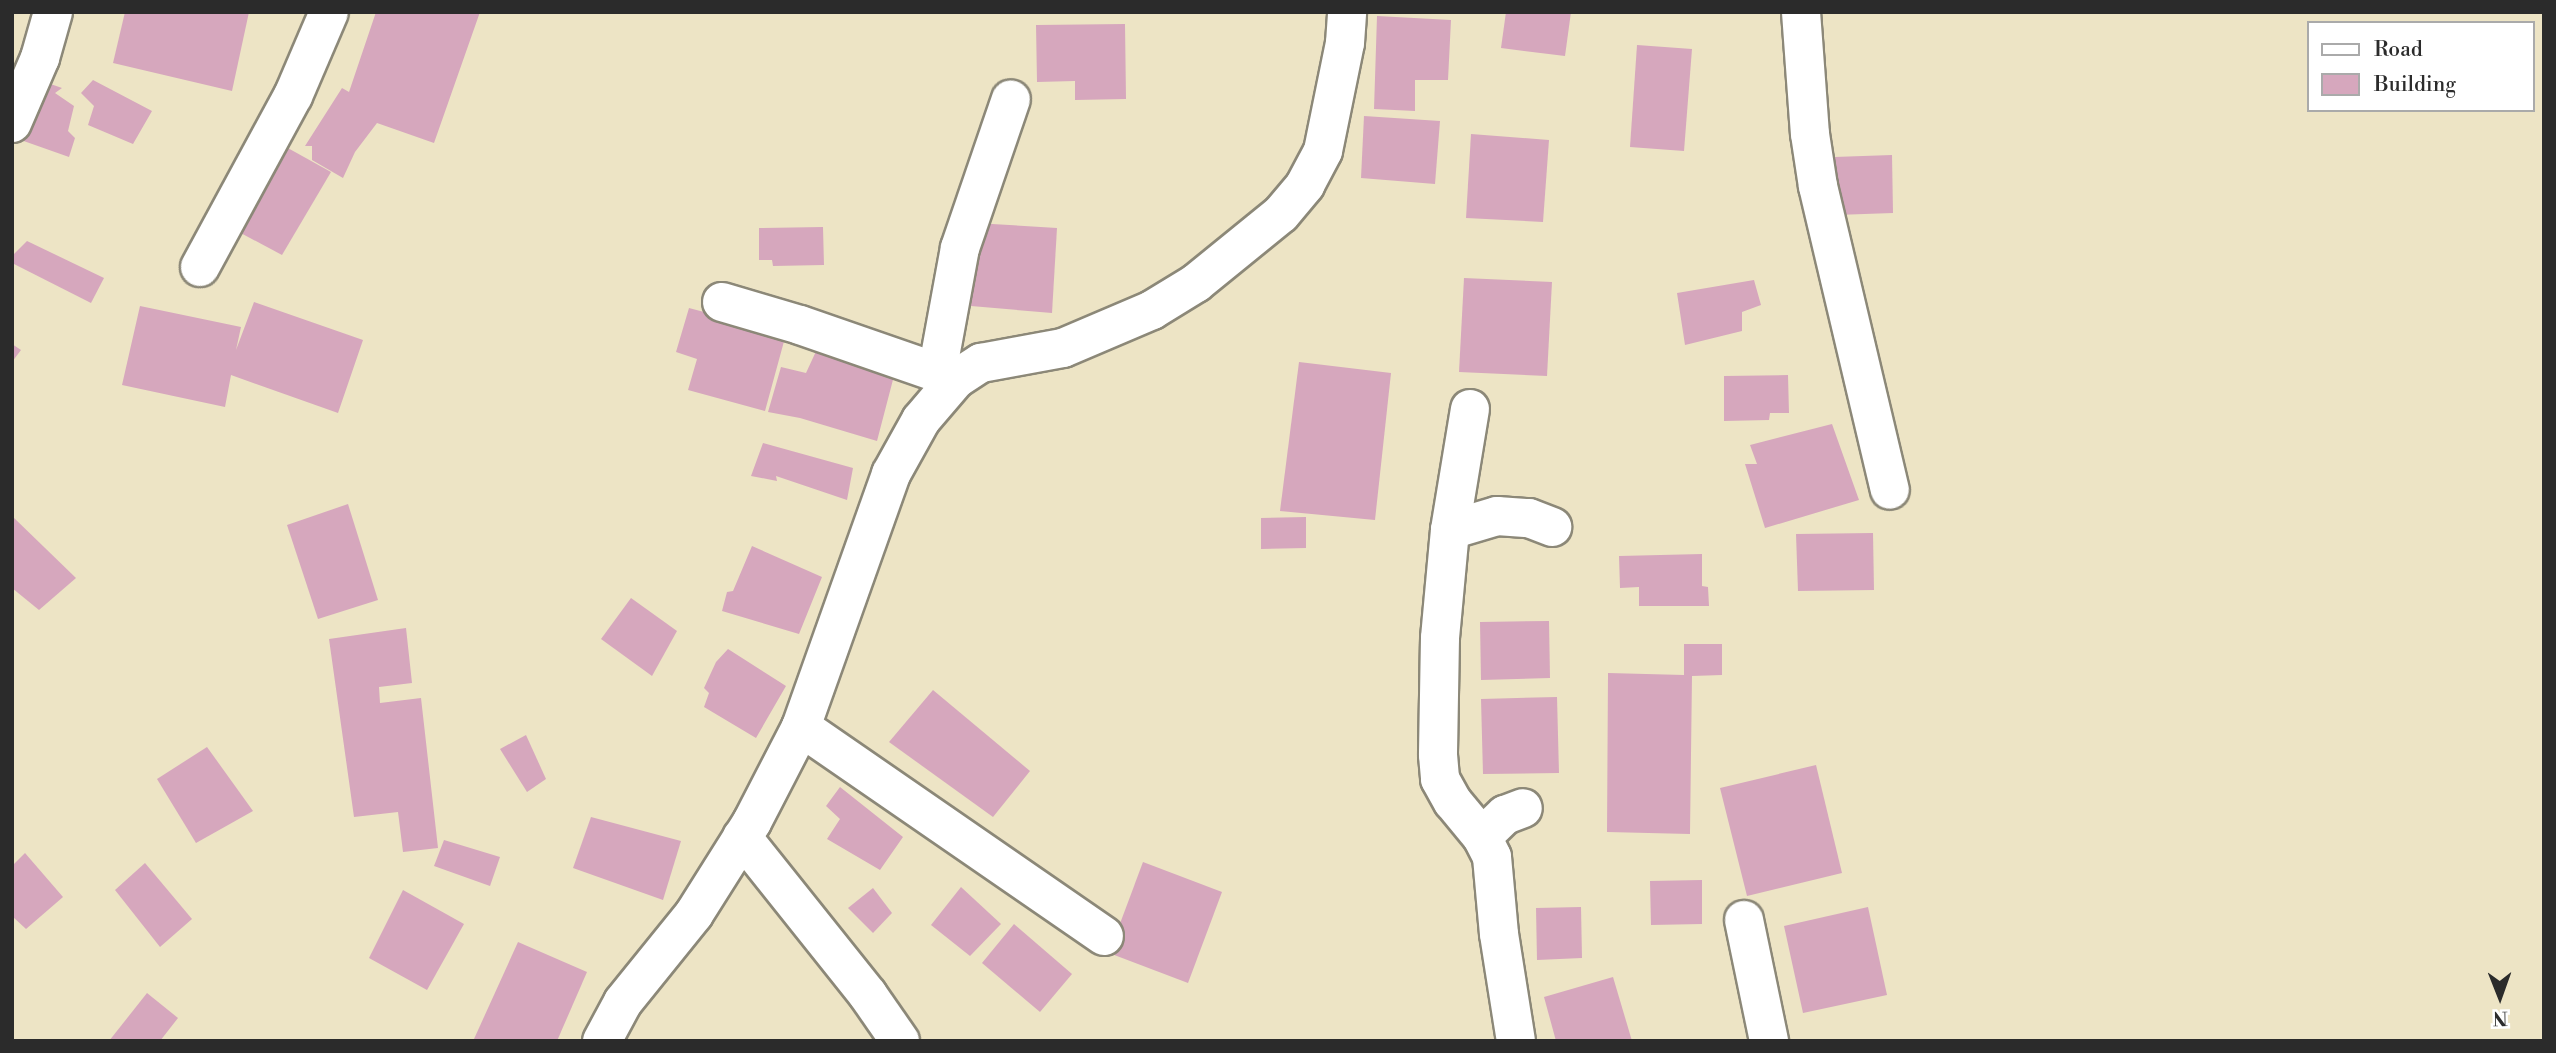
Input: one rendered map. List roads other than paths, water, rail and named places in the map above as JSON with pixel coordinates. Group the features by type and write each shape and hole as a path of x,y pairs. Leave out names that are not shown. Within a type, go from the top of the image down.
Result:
{"street":[{"path":"12,123 40,58 53,12"},
{"path":"200,267 293,96 329,12"},
{"path":"722,302 800,325 947,376 981,363 1085,341 1153,310 1196,283 1281,214 1305,185 1323,151 1341,69 1347,12"},
{"path":"1801,12 1810,134 1818,186 1889,489"},
{"path":"602,1041 623,1002 694,914 743,837 801,727 891,474 947,376 960,248 1011,99"},
{"path":"1469,409 1450,530 1440,638 1440,779 1453,802 1482,836 1492,857 1499,934 1516,1041"},
{"path":"1450,530 1497,516 1529,518 1552,527"},
{"path":"801,727 1104,936"},
{"path":"1482,836 1505,815 1523,808"},
{"path":"743,837 868,995 900,1041"},
{"path":"1744,920 1769,1041"}]}
